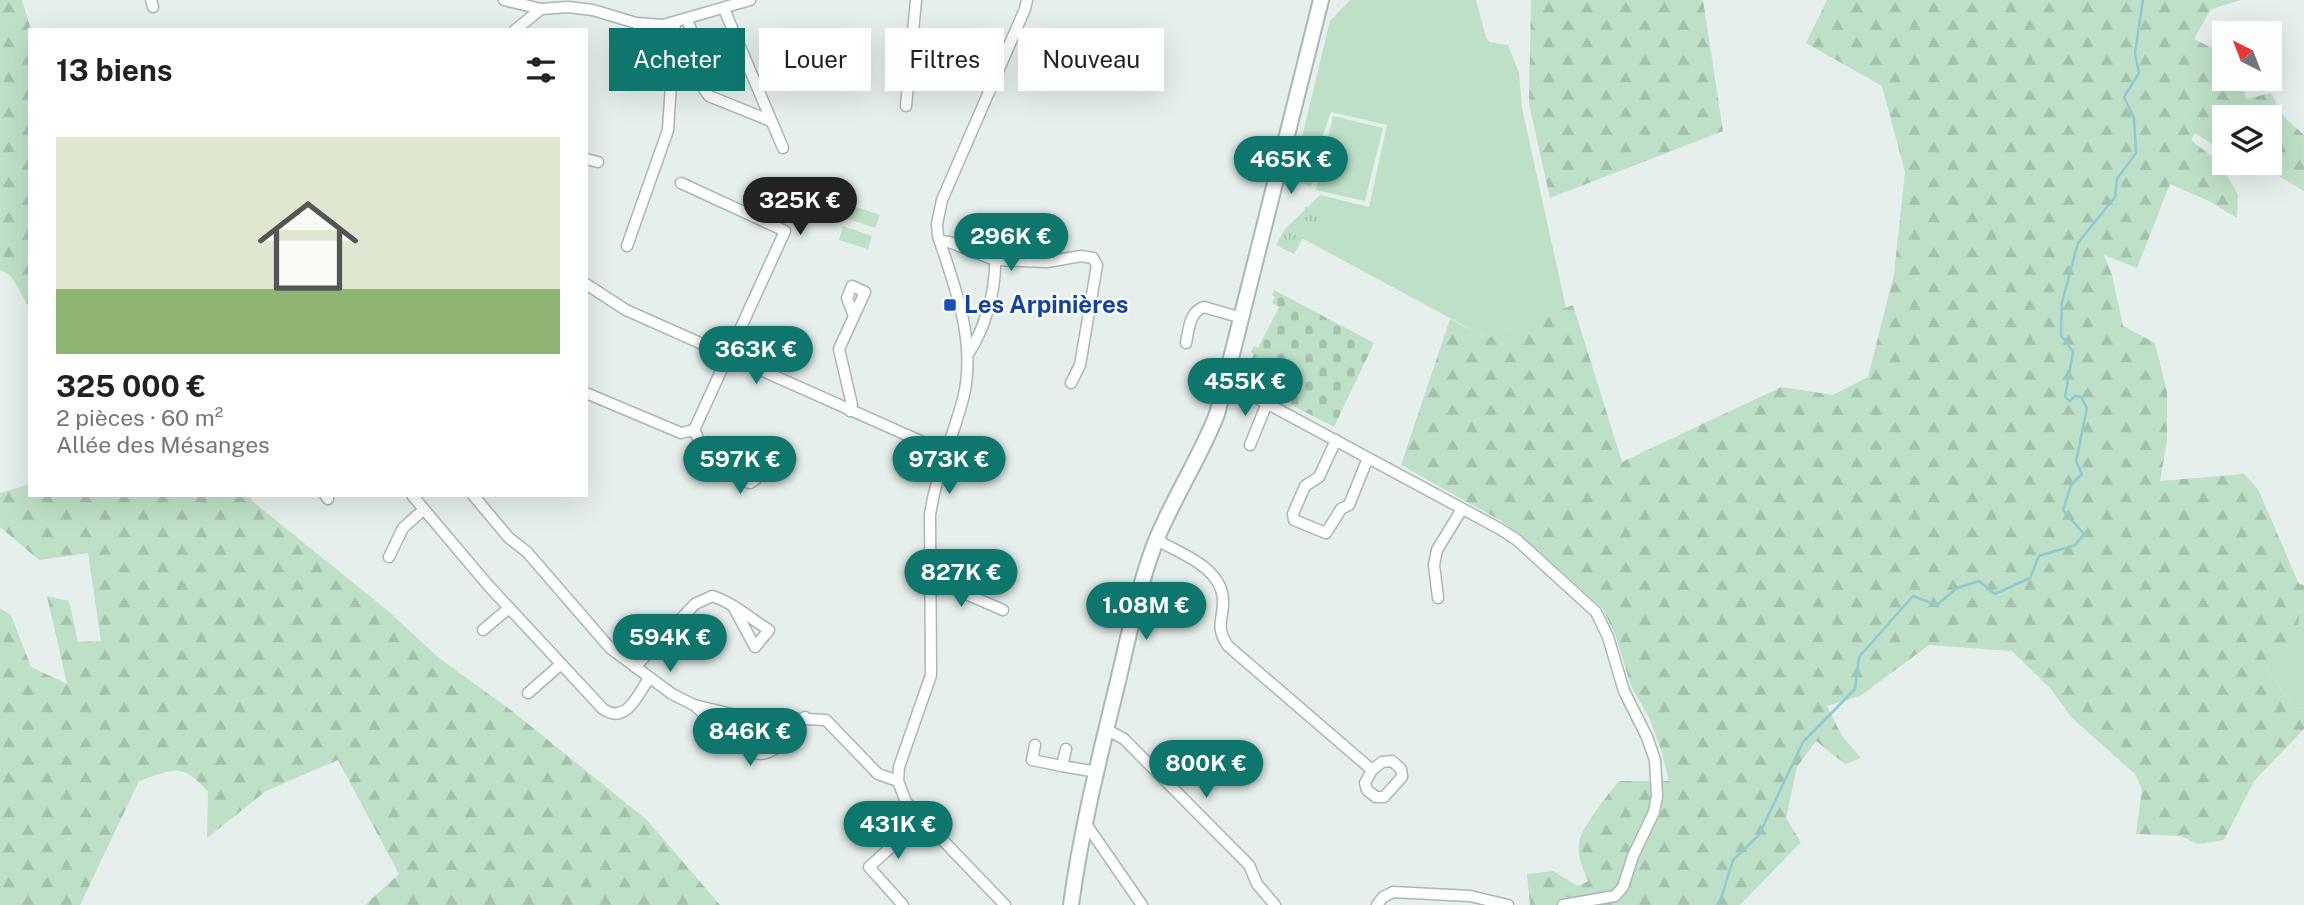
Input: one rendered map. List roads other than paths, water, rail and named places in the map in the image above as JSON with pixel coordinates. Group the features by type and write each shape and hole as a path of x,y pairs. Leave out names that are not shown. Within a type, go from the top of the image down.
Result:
{"street":[{"path":"504,0 541,9 568,7 593,10 636,23 663,25 750,0"},
{"path":"906,106 916,0"},
{"path":"1005,905 906,802 898,781 899,767 931,675 930,515 945,452 963,397 968,355 966,334 937,224 942,200 1027,0"},
{"path":"1071,905 1106,729 1143,581 1157,540 1206,442 1226,384 1321,0"},
{"path":"517,28 541,9"},
{"path":"724,9 783,148"},
{"path":"687,20 706,65 704,89 709,96 771,121"},
{"path":"627,246 668,130 675,23"},
{"path":"588,160 598,162"},
{"path":"681,183 785,231 694,430"},
{"path":"940,241 995,260 1047,261 1080,256 1093,258 1097,265 1080,365 1071,383"},
{"path":"968,355 981,328 995,276 995,260"},
{"path":"588,285 626,310 945,452"},
{"path":"1186,343 1193,314 1198,309 1204,307 1242,318"},
{"path":"850,411 852,405 839,349 854,316"},
{"path":"1226,384 1336,440 1517,540 1597,612 1608,637 1624,691 1647,737 1655,760 1657,778 1654,812 1633,856 1623,887 1615,896 1563,905"},
{"path":"588,394 681,433 694,430"},
{"path":"1250,445 1267,404"},
{"path":"694,430 700,442 738,463"},
{"path":"1336,440 1319,477 1305,486 1293,514 1294,520 1326,533 1340,509 1349,505 1368,458"},
{"path":"413,497 560,665 610,714 619,715 628,710 649,678"},
{"path":"475,497 509,538 527,552 610,648 649,678 694,705 754,753 767,754 805,717"},
{"path":"1438,598 1434,565 1437,550 1462,509"},
{"path":"389,557 403,528 423,510"},
{"path":"1157,540 1212,573 1219,583 1223,600 1220,635 1228,646 1372,770"},
{"path":"931,579 1003,610"},
{"path":"635,667 695,604 706,598 717,598 734,608"},
{"path":"483,630 509,608"},
{"path":"528,693 560,665"},
{"path":"694,705 740,716 826,720 878,774 898,781"},
{"path":"734,738 740,716"},
{"path":"1106,729 1124,739 1249,865 1256,884 1275,905"},
{"path":"1035,745 1032,760 1097,772"},
{"path":"1062,766 1066,748"},
{"path":"903,905 869,867 922,819"},
{"path":"1086,824 1142,905"},
{"path":"1377,905 1383,897 1393,892 1470,896 1508,905"}],"waterway":[{"path":"1719,905 1733,860 1759,835 1803,742 1855,689 1859,657 1913,596 1937,605 1957,588 1979,581 1995,594 2030,578 2039,556 2075,545 2084,534 2063,510 2071,485 2082,474 2076,461 2087,408 2081,397 2075,396 2070,401 2065,397 2073,352 2061,335 2062,302 2078,243 2115,197 2117,179 2136,153 2134,118 2124,97 2139,73 2135,53 2143,0"}],"place":[{"name":"Les Arpinières","path":"950,305"}]}
